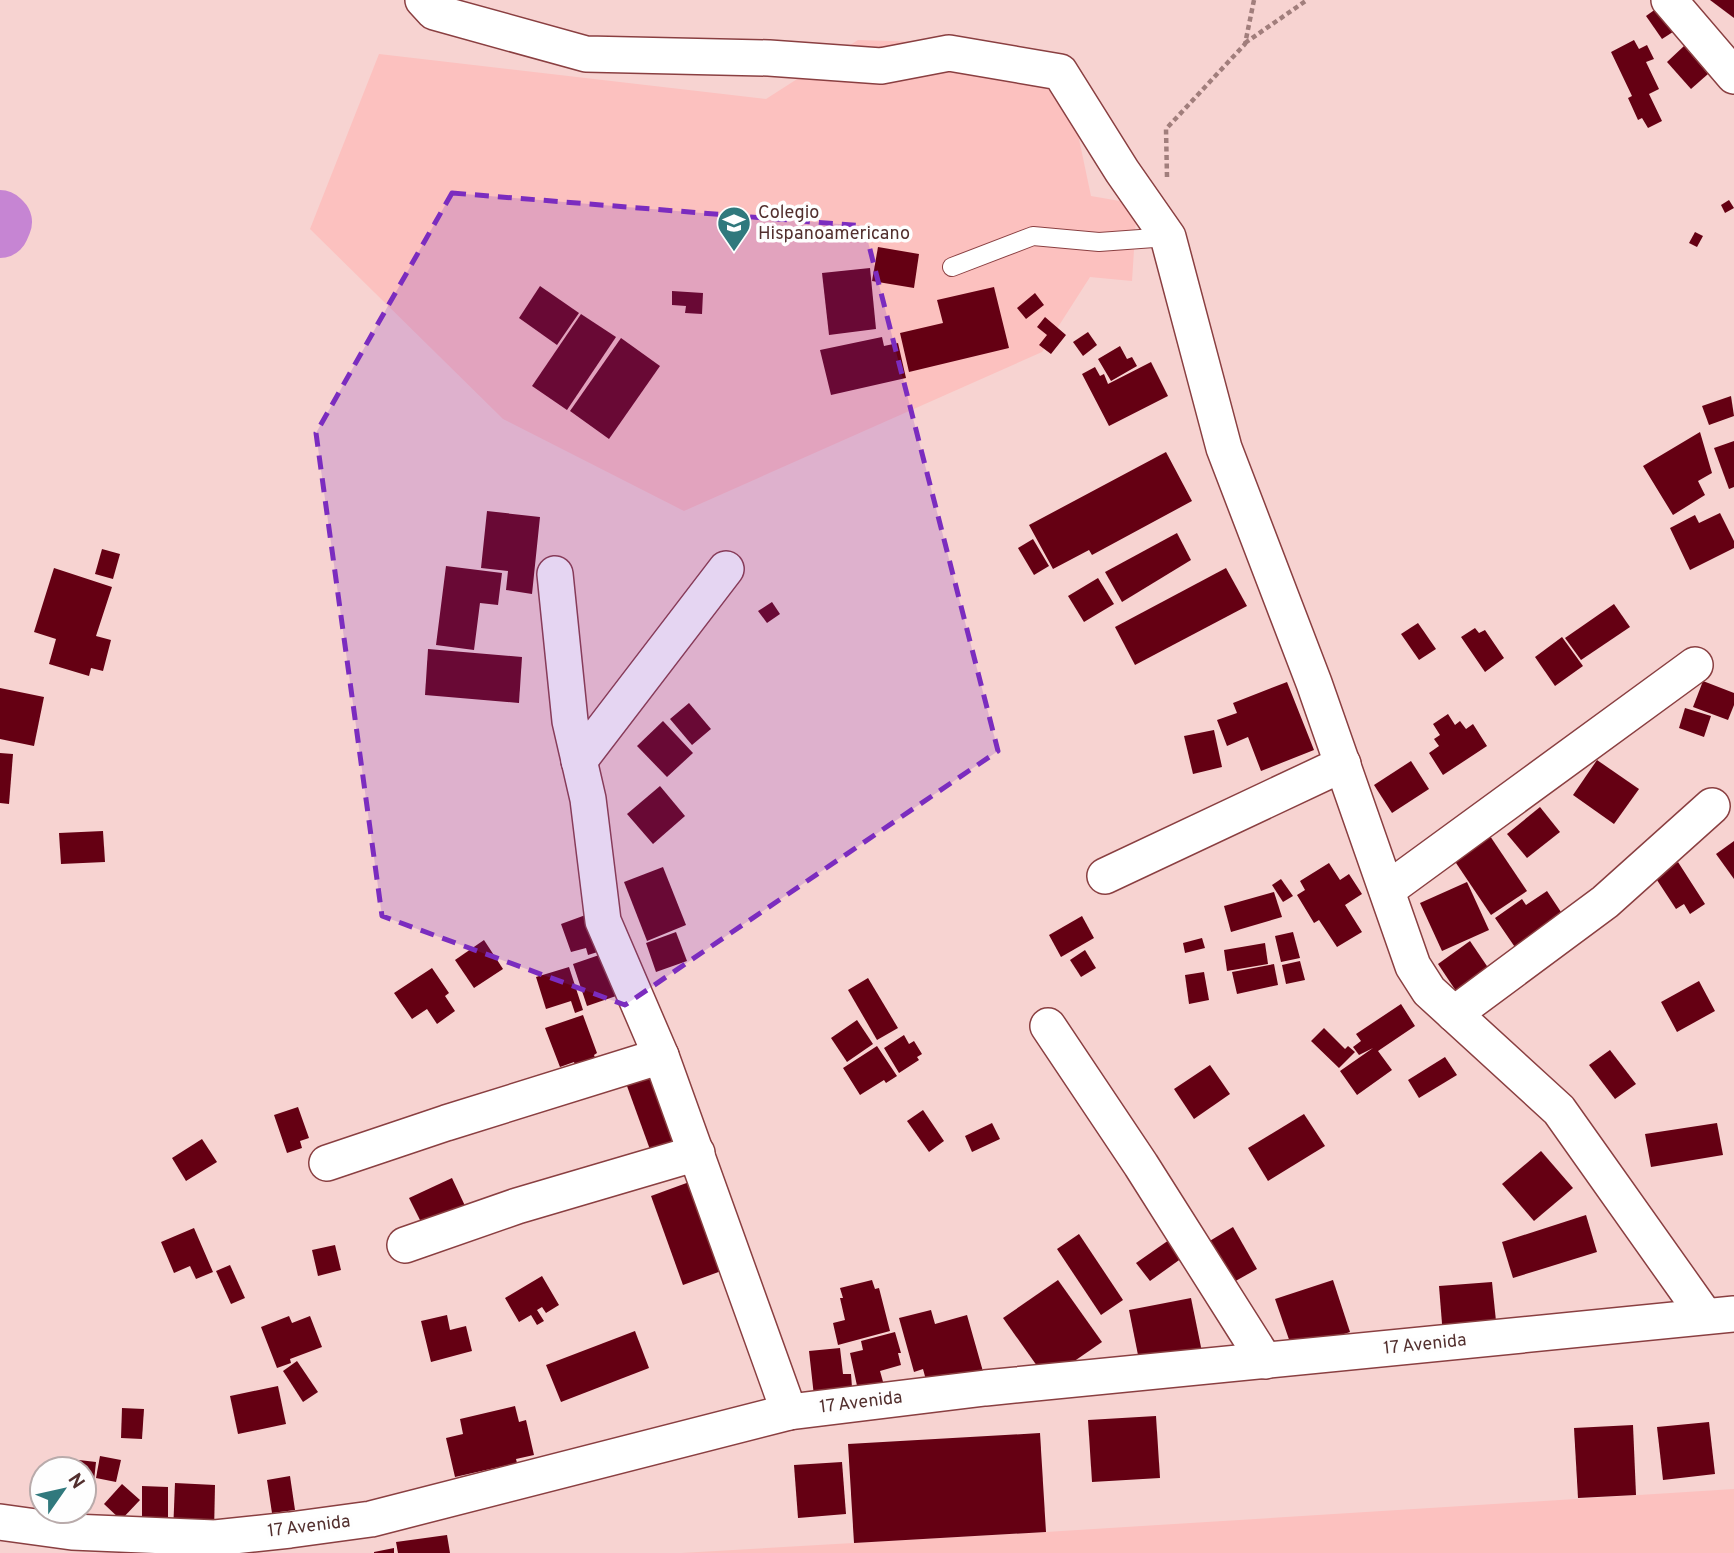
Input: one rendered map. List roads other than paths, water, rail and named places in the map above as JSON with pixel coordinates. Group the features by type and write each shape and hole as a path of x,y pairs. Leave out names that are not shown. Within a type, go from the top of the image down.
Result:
{"street":[{"path":"423,0 434,12 586,54 769,58 881,66 949,53 1060,72 1122,171 1168,237 1224,448 1343,764 1413,966 1429,991 1559,1111 1719,1315"},
{"path":"1669,0 1734,76"},
{"path":"579,761 726,569"},
{"path":"555,574 570,721 588,799 603,921 661,1056 789,1412"},
{"path":"1387,890 1695,665"},
{"path":"1105,876 1343,764"},
{"path":"1454,1014 1605,902 1712,806"},
{"path":"1048,1026 1141,1165 1265,1361"},
{"path":"327,1163 661,1056"},
{"path":"405,1245 517,1206 697,1153"},
{"name":"17 Avenida","path":"0,1522 72,1532 215,1538 371,1519 789,1412 985,1388 1719,1315"}],"lane":[{"path":"952,267 1032,236 1099,242 1168,237"}],"waterway":[{"path":"0,219 3,222 0,229"}],"place":[{"name":"Colegio Hispanoamericano","path":"734,253"}]}
